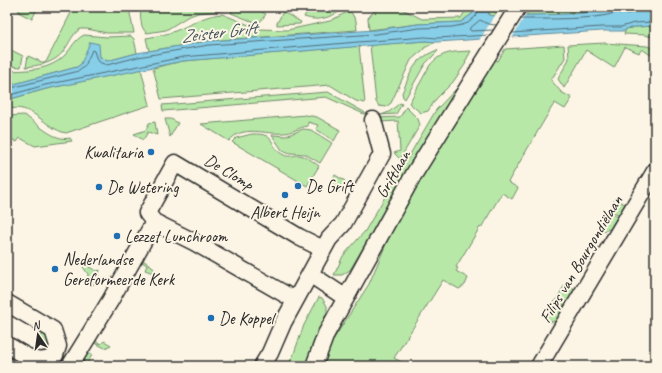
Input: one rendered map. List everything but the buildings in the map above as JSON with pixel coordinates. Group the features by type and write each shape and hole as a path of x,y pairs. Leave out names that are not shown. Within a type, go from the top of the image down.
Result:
{"street":[{"name":"Griftlaan","path":"314,366 326,334 414,174 516,10"},
{"path":"262,366 270,353 283,323 323,249 329,239 343,224 382,154 373,120"},
{"name":"De Clomp","path":"154,222 147,213 175,163 299,237 323,249"},
{"name":"Filips van Bourgondiëlaan","path":"539,366 655,171"},
{"path":"55,355 72,366 154,222 194,242 295,300"},
{"path":"310,274 346,298"},
{"path":"7,303 53,330 58,346 55,355 52,358 41,361 33,360 7,345"}],"green space":[{"path":"17,7 38,7 32,19 20,13"},
{"path":"74,7 131,7 130,14 134,33 107,33 80,29 61,54 53,60 43,64 26,67 28,56 44,63 46,62"},
{"path":"141,7 220,7 226,10 198,13 187,17 166,30 147,33 142,25"},
{"path":"234,7 253,7 266,14 260,22 256,23 231,13"},
{"path":"309,7 349,7 322,19 311,19 304,17"},
{"path":"376,7 398,7 422,19 461,18 468,7 476,7 472,14 461,22 418,24 369,30 368,18 374,11 376,11"},
{"path":"488,7 500,7 494,16 489,15"},
{"path":"531,7 612,7 609,11 526,15"},
{"path":"283,12 301,22 300,24 277,25"},
{"path":"347,12 351,12 356,21 357,30 209,41 149,51 146,38 172,32 211,16 222,14 259,29 287,30 330,21"},
{"path":"655,26 655,38 645,35 624,34 626,29"},
{"path":"84,35 107,37 131,36 134,39 137,53 107,61 100,57 98,52 77,67 7,86 7,71 38,69 52,64 65,55 75,42"},
{"path":"425,41 436,42 424,48 411,60 391,103 386,107 379,106 376,102 370,45"},
{"path":"605,43 647,46 655,49 655,58 642,49 639,53 625,47 614,68 586,50 564,88 558,79 569,59 568,45"},
{"path":"564,45 565,58 551,80 561,92 572,98 565,109 555,103 552,107 508,182 518,188 512,199 502,193 456,267 458,268 456,271 468,278 465,285 459,289 443,280 394,358 409,366 321,366 329,346 369,284 400,211 493,58 498,61 505,49"},
{"path":"359,46 365,103 356,101 330,85 161,99 153,68 183,61"},
{"path":"7,48 23,56 21,67 7,66"},
{"path":"437,50 438,51 425,64 405,99 402,93 414,67 423,58"},
{"path":"471,51 465,62 466,63 453,82 436,99 428,111 421,113 409,103 430,65 435,60 449,53"},
{"path":"141,69 150,105 66,133 51,126 31,112 16,108 7,110 7,100 46,89"},
{"path":"464,79 350,270 342,275 334,275 343,256 365,231 436,110"},
{"path":"328,92 364,112 366,115 326,97 163,111 162,105"},
{"path":"400,103 402,104 396,114 381,115 389,112"},
{"path":"406,107 418,119 420,125 400,159 394,153 400,151 398,121 379,122 377,118 400,117"},
{"path":"24,115 52,135 70,138 72,141 35,146 20,138 17,142 7,136 7,116"},
{"path":"306,115 317,117 340,130 334,141 316,129 318,125 308,122 308,126 287,133 255,131 241,133 229,141 201,124"},
{"path":"165,119 171,119 178,123 170,137"},
{"path":"155,122 157,135 148,132 143,140 134,134 146,130 149,123"},
{"path":"303,129 311,130 332,143 320,163 305,154 290,153 282,150 272,135 286,136"},
{"path":"252,134 260,134 270,138 279,152 284,155 303,156 319,166 307,186 232,142 236,138"},
{"path":"335,175 345,181 338,193 328,187"},
{"path":"615,199 625,204 619,215 612,211 615,207 612,205"},
{"path":"611,213 617,217 610,229 602,231 598,229 602,222 604,224"},
{"path":"141,259 152,266 154,270 153,273 145,270 147,265 140,261"},
{"path":"84,263 90,263 89,267 97,271 100,270 98,279 93,285 87,282 88,274 83,267"},
{"path":"566,283 569,287 570,286 575,289 565,305 556,300"},
{"path":"319,297 322,298 327,306 327,312 314,341 307,366 287,366 293,356 304,325"},
{"path":"555,301 564,306 556,321 550,322 545,319 549,312 551,312 551,308"},
{"path":"47,332 51,351 45,343 37,338"},
{"path":"94,340 101,344 104,341 111,345 105,348 93,342"},
{"path":"88,353 92,355 88,362 95,366 91,366 81,360 85,354"}],"water":[{"path":"476,7 488,7 489,15 494,16 601,12 611,10 612,7 619,7 622,10 655,7 655,26 635,27 626,29 625,31 602,31 437,42 425,41 183,61 46,89 7,100 7,86 77,67 81,64 90,42 99,44 100,57 107,61 137,53 209,41 375,30 418,24 461,22 472,14"}],"pier":[{"path":"496,14 526,14 511,40 478,42"}],"place":[{"name":"Kwalitaria","path":"151,152"},
{"name":"De Grift","path":"298,186"},
{"name":"De Wetering","path":"99,187"},
{"name":"Albert Heijn","path":"285,195"},
{"name":"Lezzet Lunchroom","path":"117,236"},
{"name":"Nederlandse Gereformeerde Kerk","path":"55,269"},
{"name":"De Koppel","path":"211,318"}],"water label":[{"name":"Zeister Grift","path":"219,32"}]}
